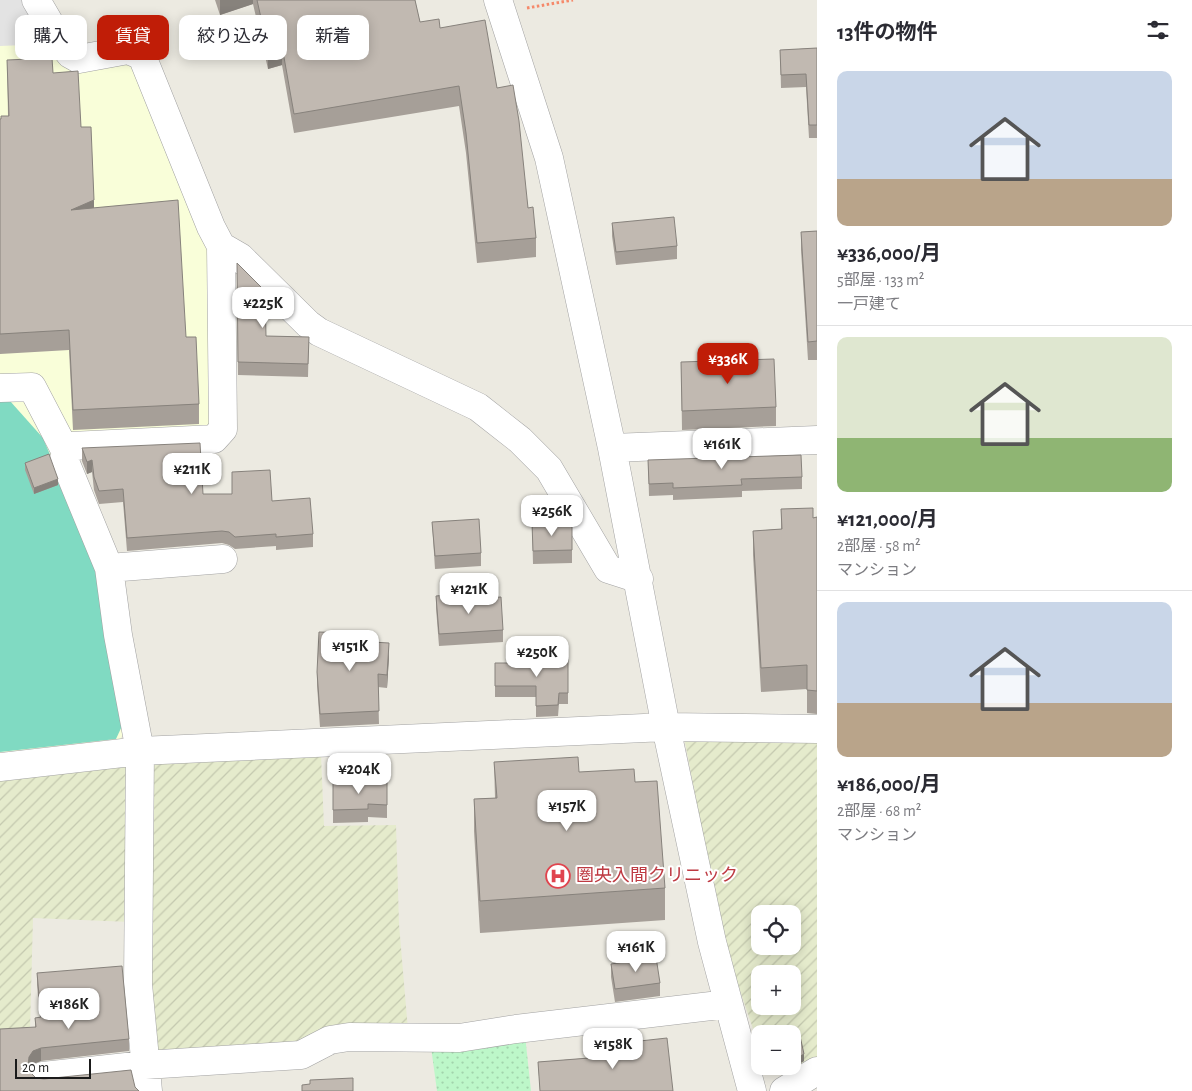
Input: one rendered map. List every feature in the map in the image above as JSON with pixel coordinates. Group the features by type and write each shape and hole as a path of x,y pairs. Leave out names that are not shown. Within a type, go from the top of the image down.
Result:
{"street":[{"path":"36,0 60,41 70,54 79,59 128,50 142,56 211,227 222,246 240,257 308,324 319,332 478,407 520,440 549,469 608,569 639,579"},
{"path":"500,7 549,158 612,448 639,579 666,727 712,942 752,1091"},
{"path":"146,1078 138,984 140,751 118,635 109,568 64,458 71,446 214,439 223,429 222,246"},
{"path":"0,388 32,387 67,454"},
{"path":"612,448 817,440"},
{"path":"109,568 223,559"},
{"path":"0,767 140,751 666,727 817,730"},
{"path":"43,1076 146,1078 301,1055 330,1040 349,1037 459,1038 516,1029 728,1004"},
{"path":"784,1091 817,1071"}],"path":[{"path":"500,7 573,0"}],"shaded area":[{"path":"0,0 28,0 36,15 15,15 15,60 62,60 64,64 104,60 130,60 138,63 213,253 215,424 206,431 49,439 126,728 119,742 0,754"},
{"path":"0,0 23,0 32,15 15,15 15,45 0,46"},
{"path":"817,735 817,1067 801,1069 801,1025 752,1025 723,941 684,737"},
{"path":"321,755 324,826 396,825 399,924 408,1030 296,1050 160,1057 149,1048 147,770 155,762"},
{"path":"122,764 135,772 131,922 33,918 30,1030 0,1035 0,778"}],"green space":[{"path":"10,401 43,438 95,562 122,726 116,739 0,752 0,402"},
{"path":"525,1035 531,1091 437,1091 431,1047"}],"building":[{"path":"257,0 415,0 420,22 439,19 440,28 485,20 497,88 513,85 519,121 528,208 533,207 536,238 477,243 466,133 459,86 294,114 284,60 287,60 287,15 260,15"},
{"path":"817,48 817,125 809,125 806,74 781,75 780,50"},
{"path":"7,60 52,60 53,73 78,71 81,127 91,127 94,200 71,210 178,200 186,337 196,337 199,404 73,410 69,330 0,334 0,119 1,116 9,116"},
{"path":"674,217 677,246 616,252 612,223"},
{"path":"817,231 817,341 808,342 801,232"},
{"path":"237,263 265,291 266,336 309,337 308,364 238,362"},
{"path":"774,359 776,407 682,411 681,362"},
{"path":"200,443 203,494 232,494 232,472 270,470 272,501 310,498 313,534 276,537 276,534 235,537 229,532 222,531 127,538 123,489 99,491 94,477 92,460 87,462 82,448"},
{"path":"49,454 58,479 34,488 25,463"},
{"path":"801,455 802,477 741,479 742,485 673,488 673,483 649,484 648,460"},
{"path":"813,508 813,518 817,517 817,691 807,690 807,665 761,668 753,531 782,529 781,509"},
{"path":"479,519 481,553 435,556 432,522"},
{"path":"559,522 559,526 572,526 572,550 533,551 532,523"},
{"path":"459,594 459,600 501,597 503,630 439,634 436,596"},
{"path":"319,632 373,634 372,642 389,643 387,675 378,674 379,711 320,714 317,672"},
{"path":"548,657 568,657 568,693 559,693 558,705 536,706 536,686 495,686 495,663 548,663"},
{"path":"578,757 579,772 634,769 635,782 657,781 665,888 480,901 474,799 497,798 494,762"},
{"path":"333,782 387,782 387,805 368,804 368,809 333,810"},
{"path":"656,957 660,983 615,989 611,964"},
{"path":"122,966 129,1039 41,1048 33,1051 29,1057 28,1066 36,1078 44,1079 131,1070 135,1087 139,1091 0,1091 0,1029 36,1027 35,1018 41,1017 37,973"},
{"path":"667,1038 673,1091 540,1091 538,1062 615,1056 613,1044"},
{"path":"801,1040 804,1054 801,1056"},
{"path":"353,1078 353,1091 302,1091 302,1085 310,1084 310,1080"}],"place":[{"name":"圏央入間クリニック","path":"558,876"}]}
